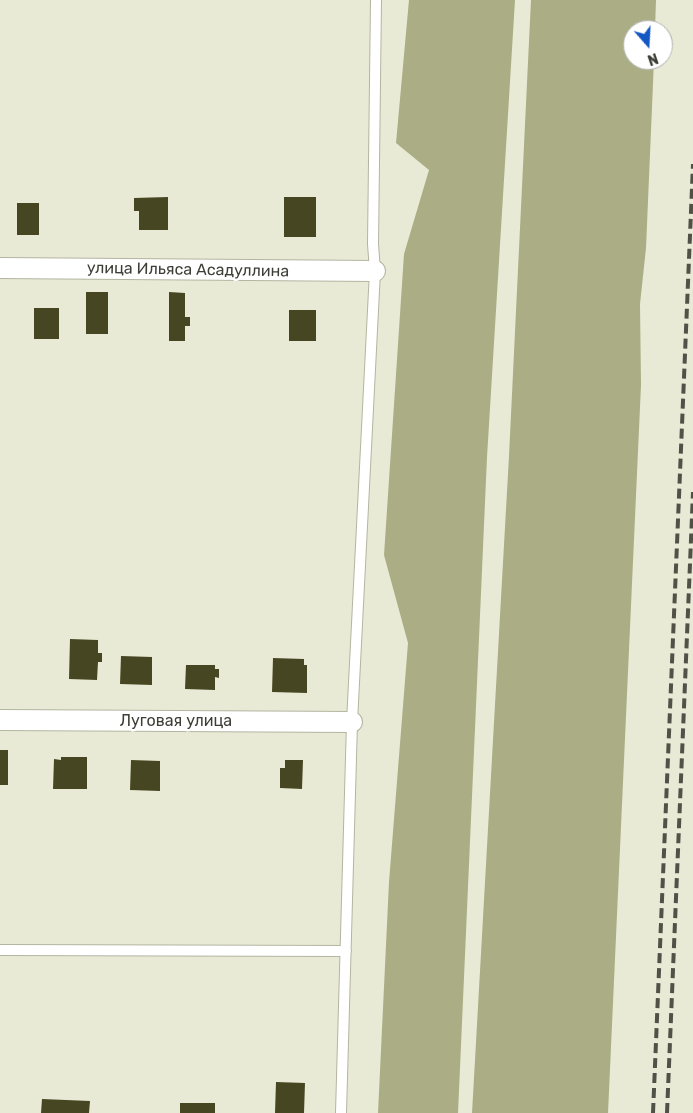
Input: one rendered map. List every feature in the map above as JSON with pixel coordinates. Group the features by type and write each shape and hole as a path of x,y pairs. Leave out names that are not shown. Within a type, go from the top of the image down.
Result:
{"street":[{"name":"улица Ильяса Асадуллина","path":"0,268 375,271"},
{"name":"Луговая улица","path":"0,720 352,722"}],"lane":[{"path":"342,1113 352,722 375,271 373,244 376,0"},
{"path":"0,950 346,951"}],"green space":[{"path":"409,0 515,0 487,457 458,1113 378,1113 389,882 408,643 384,555 404,254 429,170 396,143"},
{"path":"531,0 656,0 655,20 623,20 623,70 654,70 646,248 640,304 641,385 608,1113 472,1113 509,456"}],"building":[{"path":"168,197 168,230 139,230 139,211 134,211 134,198"},
{"path":"284,197 316,197 316,237 284,237"},
{"path":"17,203 39,203 39,235 17,235"},
{"path":"86,292 108,292 108,334 86,334"},
{"path":"169,292 185,293 185,317 190,317 190,326 185,326 185,341 169,341"},
{"path":"34,308 59,308 59,339 34,339"},
{"path":"289,310 316,310 316,341 289,341"},
{"path":"70,639 98,640 98,653 102,653 102,662 98,662 97,680 69,679"},
{"path":"121,656 152,657 152,685 120,684"},
{"path":"273,658 304,659 304,665 307,665 307,693 272,692"},
{"path":"186,665 215,665 215,669 219,669 219,678 215,677 215,690 185,689"},
{"path":"0,750 8,750 8,785 0,785"},
{"path":"61,757 87,757 87,789 53,789 54,759 61,760"},
{"path":"131,760 160,761 160,791 130,790"},
{"path":"285,760 303,760 302,789 280,788 280,768 285,768"},
{"path":"276,1082 305,1083 304,1113 275,1113"},
{"path":"42,1099 90,1101 89,1113 41,1113"},
{"path":"180,1103 215,1103 215,1113 180,1113"}],"railway":[{"path":"653,1113 693,164"},
{"path":"667,1113 693,492"}]}
